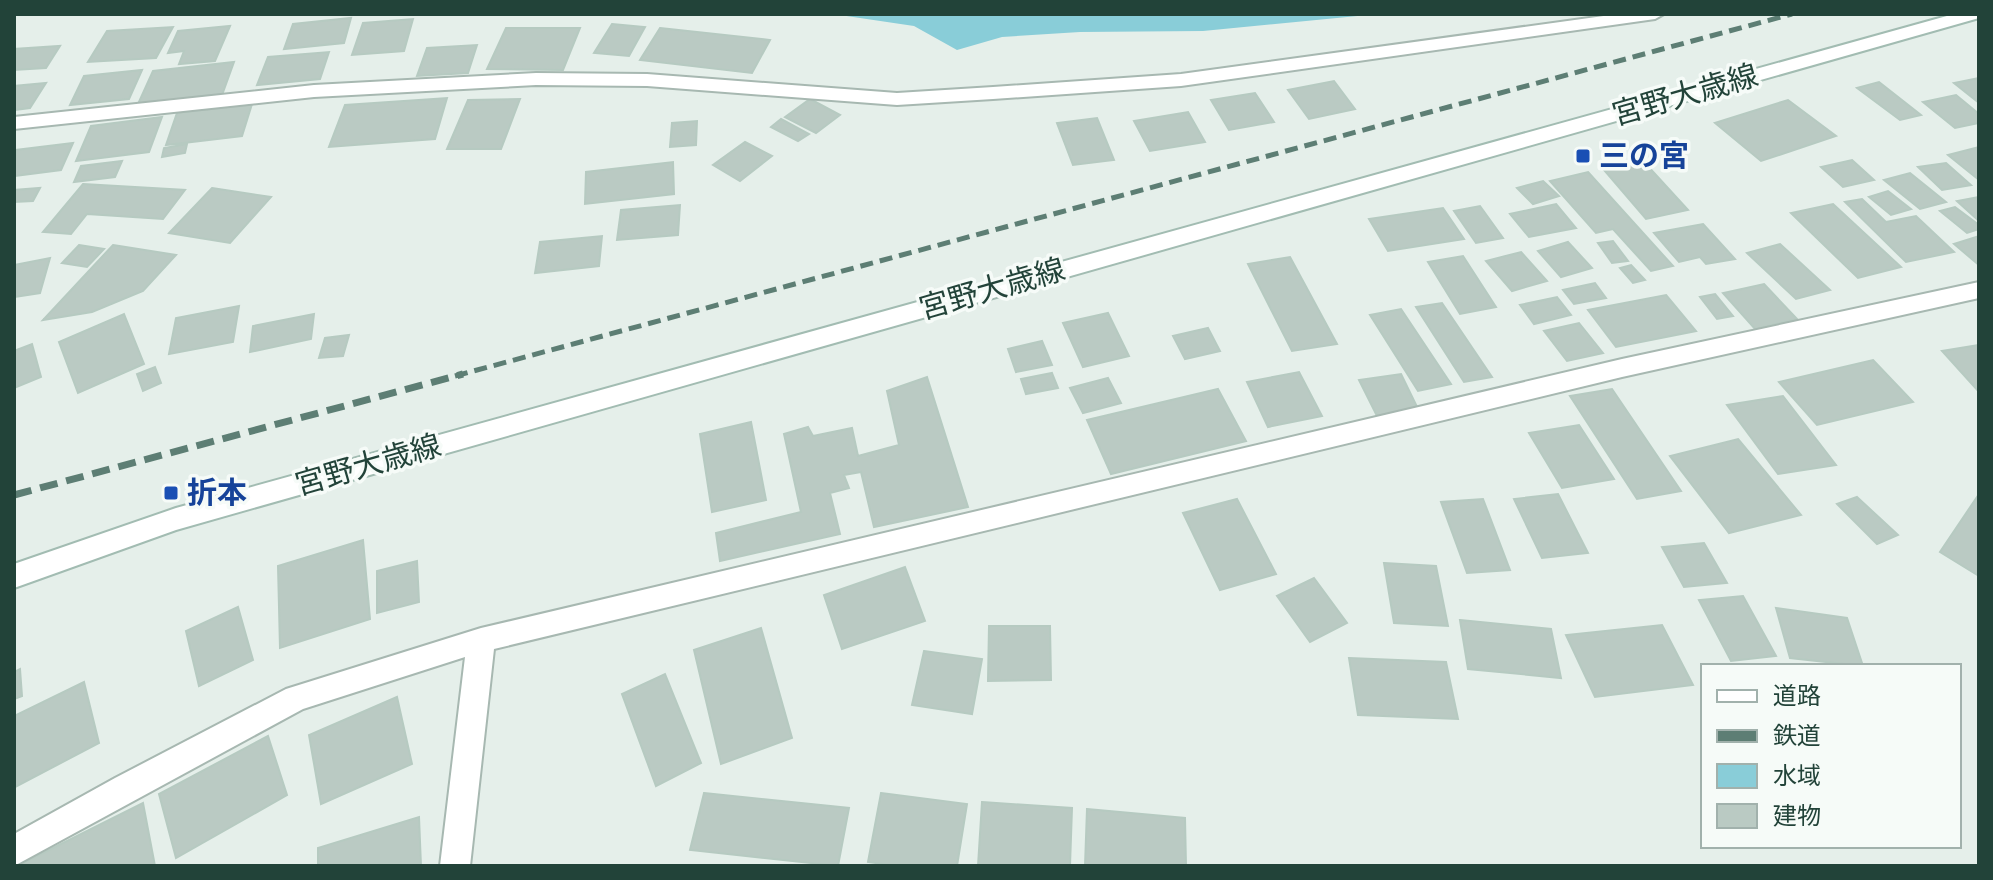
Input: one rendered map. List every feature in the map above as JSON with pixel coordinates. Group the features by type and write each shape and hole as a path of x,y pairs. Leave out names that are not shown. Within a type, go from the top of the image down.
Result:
{"street":[{"path":"14,123 314,91 536,79 647,80 897,99 993,93 1181,80 1655,14"},
{"name":"宮野大歳線","path":"14,576 176,519 1973,14"},
{"path":"14,851 125,788 296,698 481,640 1607,372 1979,290"},
{"path":"455,866 481,640"}],"water":[{"path":"833,14 1378,14 1203,31 1080,32 1002,37 957,50 914,26"}],"building":[{"path":"351,18 344,43 284,49 293,24"},
{"path":"413,19 404,51 352,55 363,23"},
{"path":"612,24 645,27 629,56 594,53"},
{"path":"230,26 215,61 179,64 184,51 168,53 178,31"},
{"path":"173,27 156,58 88,62 107,31"},
{"path":"506,28 580,28 563,70 487,69"},
{"path":"660,28 770,40 752,73 640,60"},
{"path":"477,45 468,73 417,76 427,48"},
{"path":"60,46 46,68 14,70 14,49"},
{"path":"329,52 320,79 257,85 268,57"},
{"path":"234,62 222,95 138,104 153,71"},
{"path":"142,70 129,99 70,105 84,76"},
{"path":"1979,78 1979,103 1954,83"},
{"path":"1334,81 1355,109 1309,119 1288,90"},
{"path":"1879,82 1921,115 1900,120 1857,88"},
{"path":"46,83 30,108 14,110 14,86"},
{"path":"1255,93 1274,122 1229,130 1211,100"},
{"path":"1956,95 1979,114 1979,123 1955,128 1923,102"},
{"path":"447,98 435,139 329,147 345,105"},
{"path":"520,99 501,149 447,149 468,100"},
{"path":"810,99 840,115 816,133 785,117"},
{"path":"1788,100 1836,136 1761,161 1715,123"},
{"path":"252,104 242,136 166,145 177,113"},
{"path":"1188,112 1205,142 1150,151 1134,121"},
{"path":"162,117 149,152 76,161 91,126"},
{"path":"1097,118 1114,160 1073,165 1057,123"},
{"path":"781,119 809,134 798,141 771,127"},
{"path":"697,121 696,145 670,147 672,123"},
{"path":"745,142 772,156 740,181 713,165"},
{"path":"73,143 61,170 14,176 16,150"},
{"path":"187,144 185,153 162,157 164,148"},
{"path":"1979,147 1979,180 1948,155"},
{"path":"1852,160 1874,180 1843,187 1821,167"},
{"path":"122,161 115,177 74,182 81,166"},
{"path":"673,162 674,194 585,204 586,172"},
{"path":"1645,163 1688,210 1646,219 1604,170"},
{"path":"1946,163 1971,185 1942,190 1918,167"},
{"path":"1588,172 1673,266 1651,271 1613,229 1596,233 1550,181"},
{"path":"1910,173 1946,202 1920,209 1884,180"},
{"path":"1543,181 1559,196 1533,204 1517,188"},
{"path":"83,184 185,190 163,219 87,214 71,234 43,232"},
{"path":"40,188 33,201 14,202 14,190"},
{"path":"212,188 271,197 230,243 169,233"},
{"path":"1888,191 1911,209 1891,215 1869,197"},
{"path":"1979,197 1979,221 1957,201"},
{"path":"1862,199 1886,222 1916,216 1954,252 1906,262 1845,202"},
{"path":"1556,204 1576,228 1529,237 1510,214"},
{"path":"1833,204 1901,267 1858,278 1791,213"},
{"path":"680,205 678,235 617,240 621,210"},
{"path":"1480,206 1503,238 1476,243 1454,211"},
{"path":"1955,207 1979,225 1979,229 1967,233 1940,211"},
{"path":"1443,208 1464,239 1388,251 1369,219"},
{"path":"1703,224 1735,259 1706,264 1700,257 1679,262 1654,233"},
{"path":"602,236 599,266 535,273 540,242"},
{"path":"1979,236 1979,265 1954,244"},
{"path":"1613,241 1628,261 1612,263 1598,243"},
{"path":"1568,242 1592,268 1561,277 1538,251"},
{"path":"1780,244 1830,290 1796,299 1747,253"},
{"path":"79,245 104,249 87,267 62,263"},
{"path":"113,245 176,255 143,291 92,312 43,320"},
{"path":"1521,252 1547,281 1512,291 1486,261"},
{"path":"1463,256 1496,307 1460,314 1428,262"},
{"path":"1290,257 1337,344 1292,351 1248,264"},
{"path":"50,258 40,293 14,297 14,265"},
{"path":"1631,265 1645,280 1633,283 1620,268"},
{"path":"1595,283 1606,298 1574,304 1563,290"},
{"path":"1764,284 1797,319 1755,329 1723,293"},
{"path":"1715,294 1733,316 1717,319 1700,297"},
{"path":"1666,295 1696,331 1616,347 1588,310"},
{"path":"1557,297 1571,315 1534,324 1520,305"},
{"path":"1442,303 1492,377 1464,382 1416,307"},
{"path":"239,306 233,342 169,354 176,318"},
{"path":"1401,309 1451,384 1418,391 1370,315"},
{"path":"1108,313 1129,356 1083,367 1063,323"},
{"path":"124,314 144,364 78,393 59,342"},
{"path":"314,314 311,339 250,352 253,326"},
{"path":"1579,323 1603,353 1567,361 1544,331"},
{"path":"1208,328 1220,351 1185,359 1173,336"},
{"path":"349,335 343,356 319,358 325,338"},
{"path":"1042,341 1052,365 1016,372 1008,349"},
{"path":"32,344 41,377 14,388 14,351"},
{"path":"1979,345 1979,392 1942,351"},
{"path":"1873,360 1913,402 1817,425 1779,382"},
{"path":"155,367 161,383 143,391 137,374"},
{"path":"1299,372 1322,416 1268,427 1247,382"},
{"path":"1052,373 1058,388 1026,394 1021,379"},
{"path":"1401,374 1419,411 1377,416 1359,380"},
{"path":"927,377 968,507 874,527 861,472 844,475 849,488 830,493 840,534 720,561 716,533 801,512 784,434 808,427 813,436 852,428 858,456 899,445 887,391"},
{"path":"1108,378 1121,403 1083,413 1070,388"},
{"path":"1218,389 1246,441 1111,474 1087,420"},
{"path":"1612,389 1681,491 1637,499 1570,396"},
{"path":"1783,396 1836,465 1778,474 1727,405"},
{"path":"751,422 766,500 712,512 700,434"},
{"path":"1579,425 1614,479 1562,488 1529,433"},
{"path":"1738,439 1801,515 1729,533 1670,456"},
{"path":"1558,494 1588,553 1542,558 1514,499"},
{"path":"1979,494 1979,576 1940,552"},
{"path":"1857,497 1898,535 1877,544 1837,504"},
{"path":"1237,499 1276,574 1220,590 1183,513"},
{"path":"1483,499 1510,570 1467,573 1441,502"},
{"path":"363,540 370,619 280,648 278,566"},
{"path":"1704,543 1727,583 1684,587 1662,547"},
{"path":"417,561 419,602 377,613 377,571"},
{"path":"1384,563 1436,566 1448,626 1394,623"},
{"path":"905,567 925,621 842,649 824,595"},
{"path":"1314,578 1347,623 1310,642 1277,596"},
{"path":"1743,596 1776,656 1731,661 1699,600"},
{"path":"238,607 253,660 199,686 186,631"},
{"path":"1776,608 1847,618 1862,664 1845,664 1790,658"},
{"path":"1460,620 1551,629 1561,678 1468,669"},
{"path":"1662,625 1693,685 1595,697 1566,635"},
{"path":"989,626 1050,626 1051,680 988,681"},
{"path":"761,628 792,738 721,764 694,650"},
{"path":"924,651 982,659 972,714 912,705"},
{"path":"1349,658 1446,662 1458,719 1358,715"},
{"path":"20,669 22,696 14,699 14,672"},
{"path":"665,674 701,763 656,786 622,694"},
{"path":"84,682 99,743 15,787 14,716"},
{"path":"397,697 412,764 321,804 309,735"},
{"path":"268,736 287,795 176,858 159,794"},
{"path":"704,793 849,808 838,866 690,850"},
{"path":"881,793 967,804 957,866 896,866 868,862"},
{"path":"982,802 1072,808 1070,866 978,866"},
{"path":"143,803 155,866 17,866"},
{"path":"1087,809 1185,818 1186,866 1085,866"},
{"path":"419,817 421,866 318,866 318,848"}],"railway":[{"path":"455,376 1792,14"},
{"path":"14,495 463,374"}],"place":[{"name":"三の宮","path":"1583,156"},
{"name":"折本","path":"171,493"}]}
